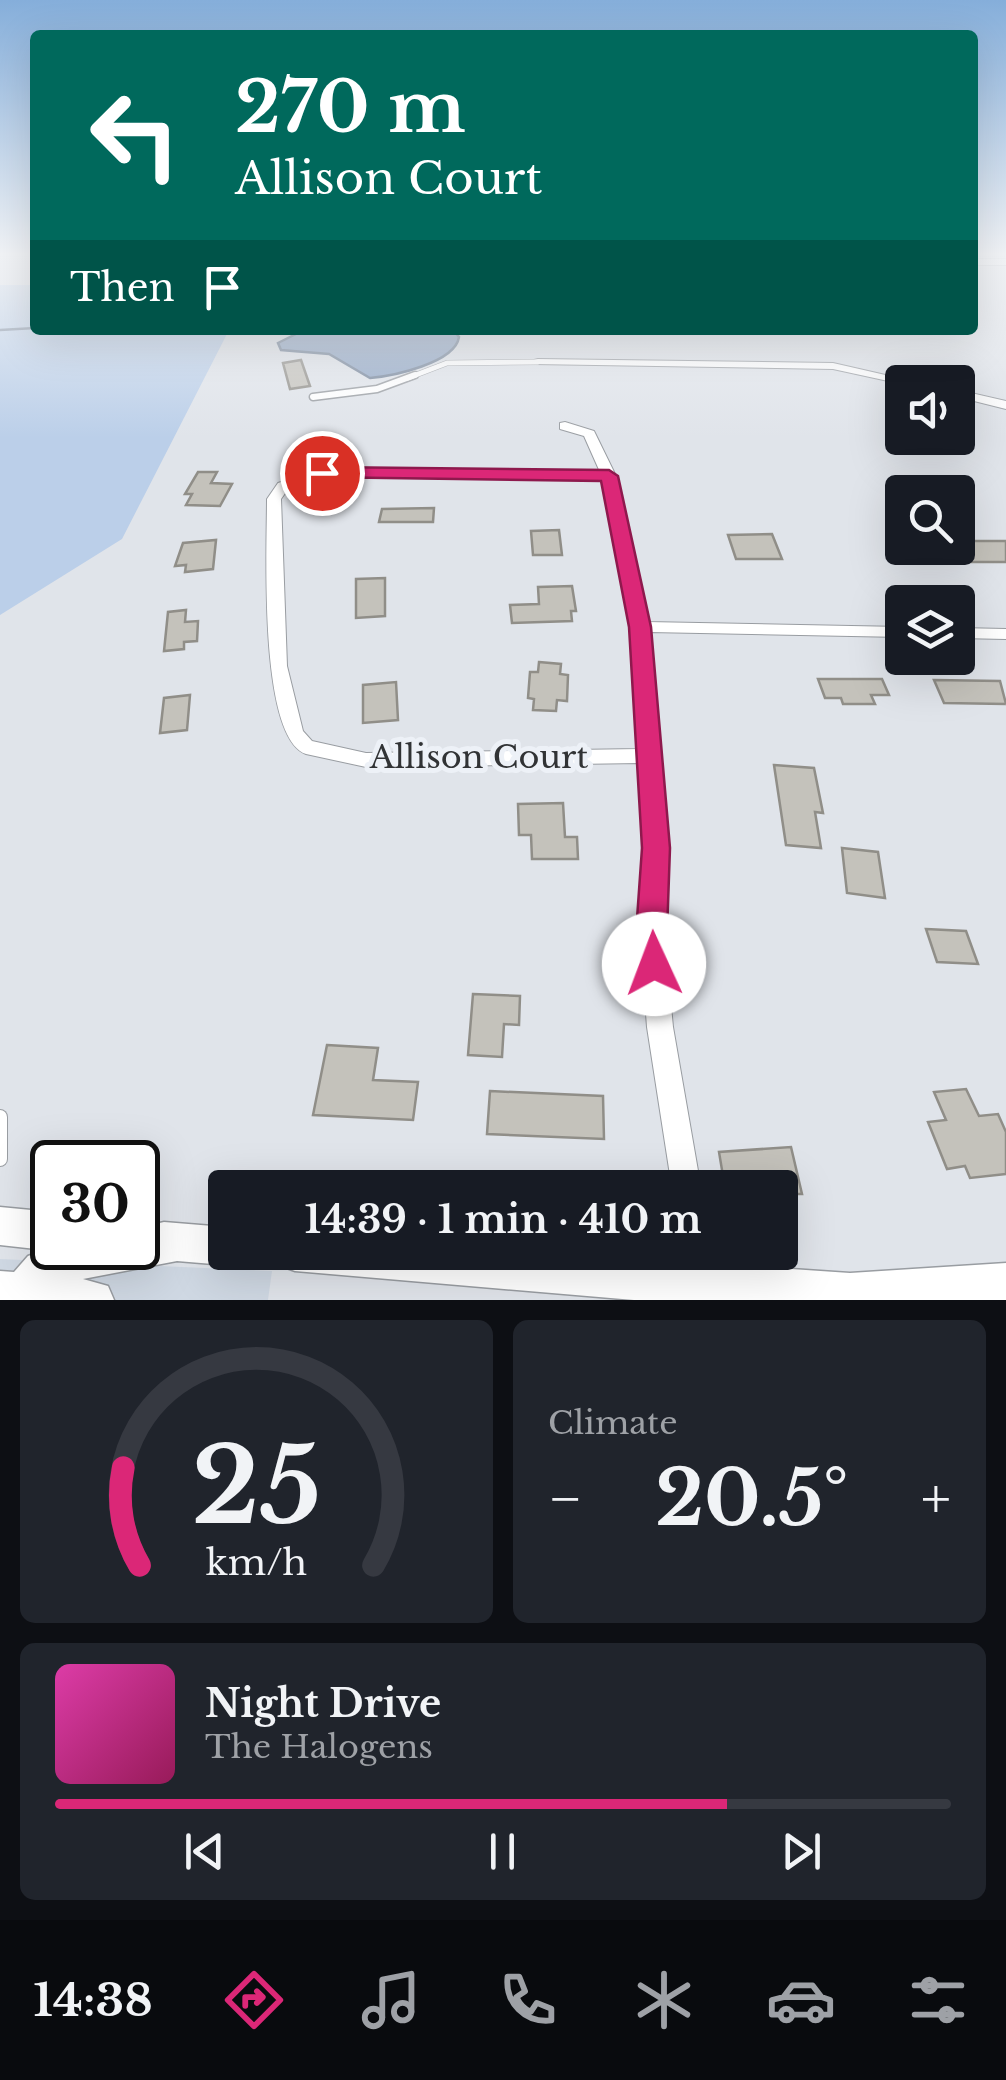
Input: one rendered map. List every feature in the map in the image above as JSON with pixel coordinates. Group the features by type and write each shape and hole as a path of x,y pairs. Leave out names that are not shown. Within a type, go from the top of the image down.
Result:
{"main road":[{"path":"0,1226 30,1229"},
{"path":"160,1240 208,1245"},
{"path":"15,1295 42,1270 115,1251 177,1242"},
{"path":"517,1270 850,1294 1006,1283"},
{"path":"15,1295 94,1300"}],"street":[{"path":"538,362 833,366 885,377"},
{"path":"975,398 1006,404"},
{"path":"565,426 589,434 609,476 640,627 656,848 652,933 660,1027 684,1170"},
{"name":"Allison Court","path":"609,476 322,473 283,486 274,499 278,666 294,733 306,747 366,760 651,756"},
{"path":"640,627 885,632"},
{"path":"975,633 1006,634"}],"lane":[{"path":"312,396 377,390 447,363 538,362"},
{"path":"0,1117 0,1159"}],"shaded area":[{"path":"0,317 30,317 30,335 226,335 122,539 0,615"},
{"path":"294,335 459,337 447,354 435,361 370,378 329,354 281,350 278,343"},
{"path":"0,1259 30,1260 30,1270 160,1270 160,1266 272,1271 268,1300 0,1300"}],"building":[{"path":"301,360 310,386 290,389 283,363"},
{"path":"198,472 217,472 211,483 232,484 220,506 186,505 192,494 185,494"},
{"path":"434,508 433,522 379,522 382,509"},
{"path":"559,530 562,555 533,555 531,531"},
{"path":"772,534 782,559 736,559 728,535"},
{"path":"216,540 213,569 185,572 186,565 175,566 183,543"},
{"path":"975,541 1006,541 1006,562 975,562"},
{"path":"385,578 385,616 356,618 356,579"},
{"path":"572,586 576,611 571,611 572,621 512,623 510,605 539,604 538,587"},
{"path":"186,610 185,622 198,621 197,641 184,642 184,649 164,651 168,612"},
{"path":"539,662 561,664 560,674 568,675 567,701 557,700 556,711 533,710 534,699 528,698 530,672 538,672"},
{"path":"818,679 882,679 889,695 871,695 875,704 843,704 841,698 825,698"},
{"path":"934,680 1000,681 1006,704 944,703"},
{"path":"396,682 398,720 363,723 363,685"},
{"path":"190,695 187,730 160,733 164,698"},
{"path":"774,765 814,768 823,813 815,812 821,848 786,845"},
{"path":"563,803 565,837 577,837 578,859 532,859 531,835 519,835 518,804"},
{"path":"842,848 878,852 885,898 847,893"},
{"path":"926,929 966,931 978,964 937,962"},
{"path":"473,994 520,996 519,1025 504,1024 502,1057 468,1055"},
{"path":"327,1045 378,1048 373,1080 418,1082 413,1120 313,1115"},
{"path":"966,1089 979,1116 998,1114 1006,1132 1006,1174 970,1178 965,1166 947,1169 928,1122 946,1120 934,1092"},
{"path":"490,1091 603,1096 604,1139 487,1134"},
{"path":"791,1147 796,1170 722,1170 719,1152"}],"waterway":[{"path":"0,330 30,328"}],"route":[{"path":"322,473 609,476 640,627 656,848 654,964"}]}
